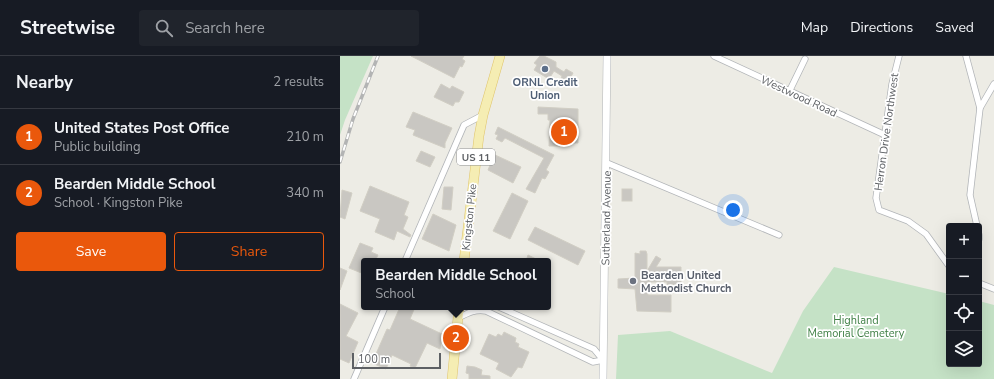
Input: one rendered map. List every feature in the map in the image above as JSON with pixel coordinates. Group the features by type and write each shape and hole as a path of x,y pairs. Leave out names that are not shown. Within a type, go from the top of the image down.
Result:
{"main road":[{"name":"Kingston Pike","path":"464,258 474,173 483,115 500,56"},
{"path":"452,379 459,310"}],"street":[{"name":"Sutherland Avenue","path":"603,379 607,163 607,56"},
{"name":"Westwood Road","path":"714,56 789,92 885,135"},
{"name":"Herron Drive Northwest","path":"899,56 892,84 876,205 884,213 908,221 926,234 946,262"},
{"path":"966,56 980,108 970,195 976,223"},
{"path":"789,92 805,59"},
{"path":"980,108 994,84"},
{"path":"406,258 464,126 483,115"},
{"path":"607,163 779,235"},
{"path":"982,284 994,289"},
{"path":"354,379 384,310"},
{"path":"458,318 471,311 486,311 593,362 603,360 594,349 506,310"}],"green space":[{"path":"340,56 373,56 340,135"},
{"name":"Highland Memorial Cemetery","path":"834,267 946,293 946,367 982,367 982,302 994,305 994,379 616,379 618,335 670,331 772,373 803,311"}],"building":[{"path":"411,56 464,56 462,59 465,61 462,67 460,66 454,78"},
{"name":"ORNL Credit Union","path":"540,56 544,56 556,62 556,67 564,72 566,69 573,73 566,86 559,83 562,76 554,71 549,79 534,70 537,65 534,63"},
{"path":"441,84 450,89 452,86 464,92 459,102 455,102 453,106 434,97"},
{"path":"538,107 578,109 578,143 560,143 560,146 549,146 550,120 548,120 548,114 538,114"},
{"path":"413,112 452,128 445,143 445,148 413,135 415,130 406,127"},
{"path":"498,127 554,155 546,170 549,172 545,179 542,178 535,193 526,189 544,158 505,138 502,142 496,139 498,135 495,134"},
{"path":"421,151 435,157 430,167 416,161"},
{"path":"493,154 521,167 513,183 488,170"},
{"path":"370,186 409,202 404,215 408,217 403,229 411,235 410,237 397,231 394,240 375,232 380,219 360,211"},
{"path":"444,187 453,187 451,210 442,209"},
{"path":"622,189 632,189 632,201 622,201"},
{"path":"342,190 352,193 345,219 340,217"},
{"path":"512,193 528,201 510,239 493,231"},
{"path":"433,214 456,225 449,251 422,239"},
{"path":"535,227 585,251 578,265 528,240"},
{"path":"360,243 373,248 371,252 378,255 376,258 361,258 361,273 349,268"},
{"name":"Bearden United Methodist Church","path":"640,251 646,251 647,271 656,256 661,259 656,267 681,267 681,285 667,285 667,282 648,282 648,295 671,295 671,312 637,311 635,289 618,288 618,279 635,278 635,253 640,254"},
{"path":"528,255 534,258 527,258"},
{"path":"340,268 347,271 340,290"},
{"path":"340,304 358,313 346,336 358,342 349,363 340,359"},
{"path":"399,310 414,310 410,319 442,334 440,349 427,343 415,368 410,366 411,364 392,355 386,369 372,363 387,329 390,330"},
{"path":"504,332 516,338 515,342 519,344 518,347 529,352 522,368 518,367 511,377 496,369 499,363 480,354 489,334 496,337 498,334 502,336"},
{"path":"467,366 482,370 481,375 490,376 490,379 469,379 469,374 466,373"}],"railway":[{"path":"340,162 353,119 378,56"}],"place":[{"name":"ORNL Credit Union","path":"545,69"},
{"name":"United States Post Office","path":"564,132"},
{"name":"Bearden United Methodist Church","path":"633,281"},
{"name":"Bearden Middle School","path":"456,338"}]}
